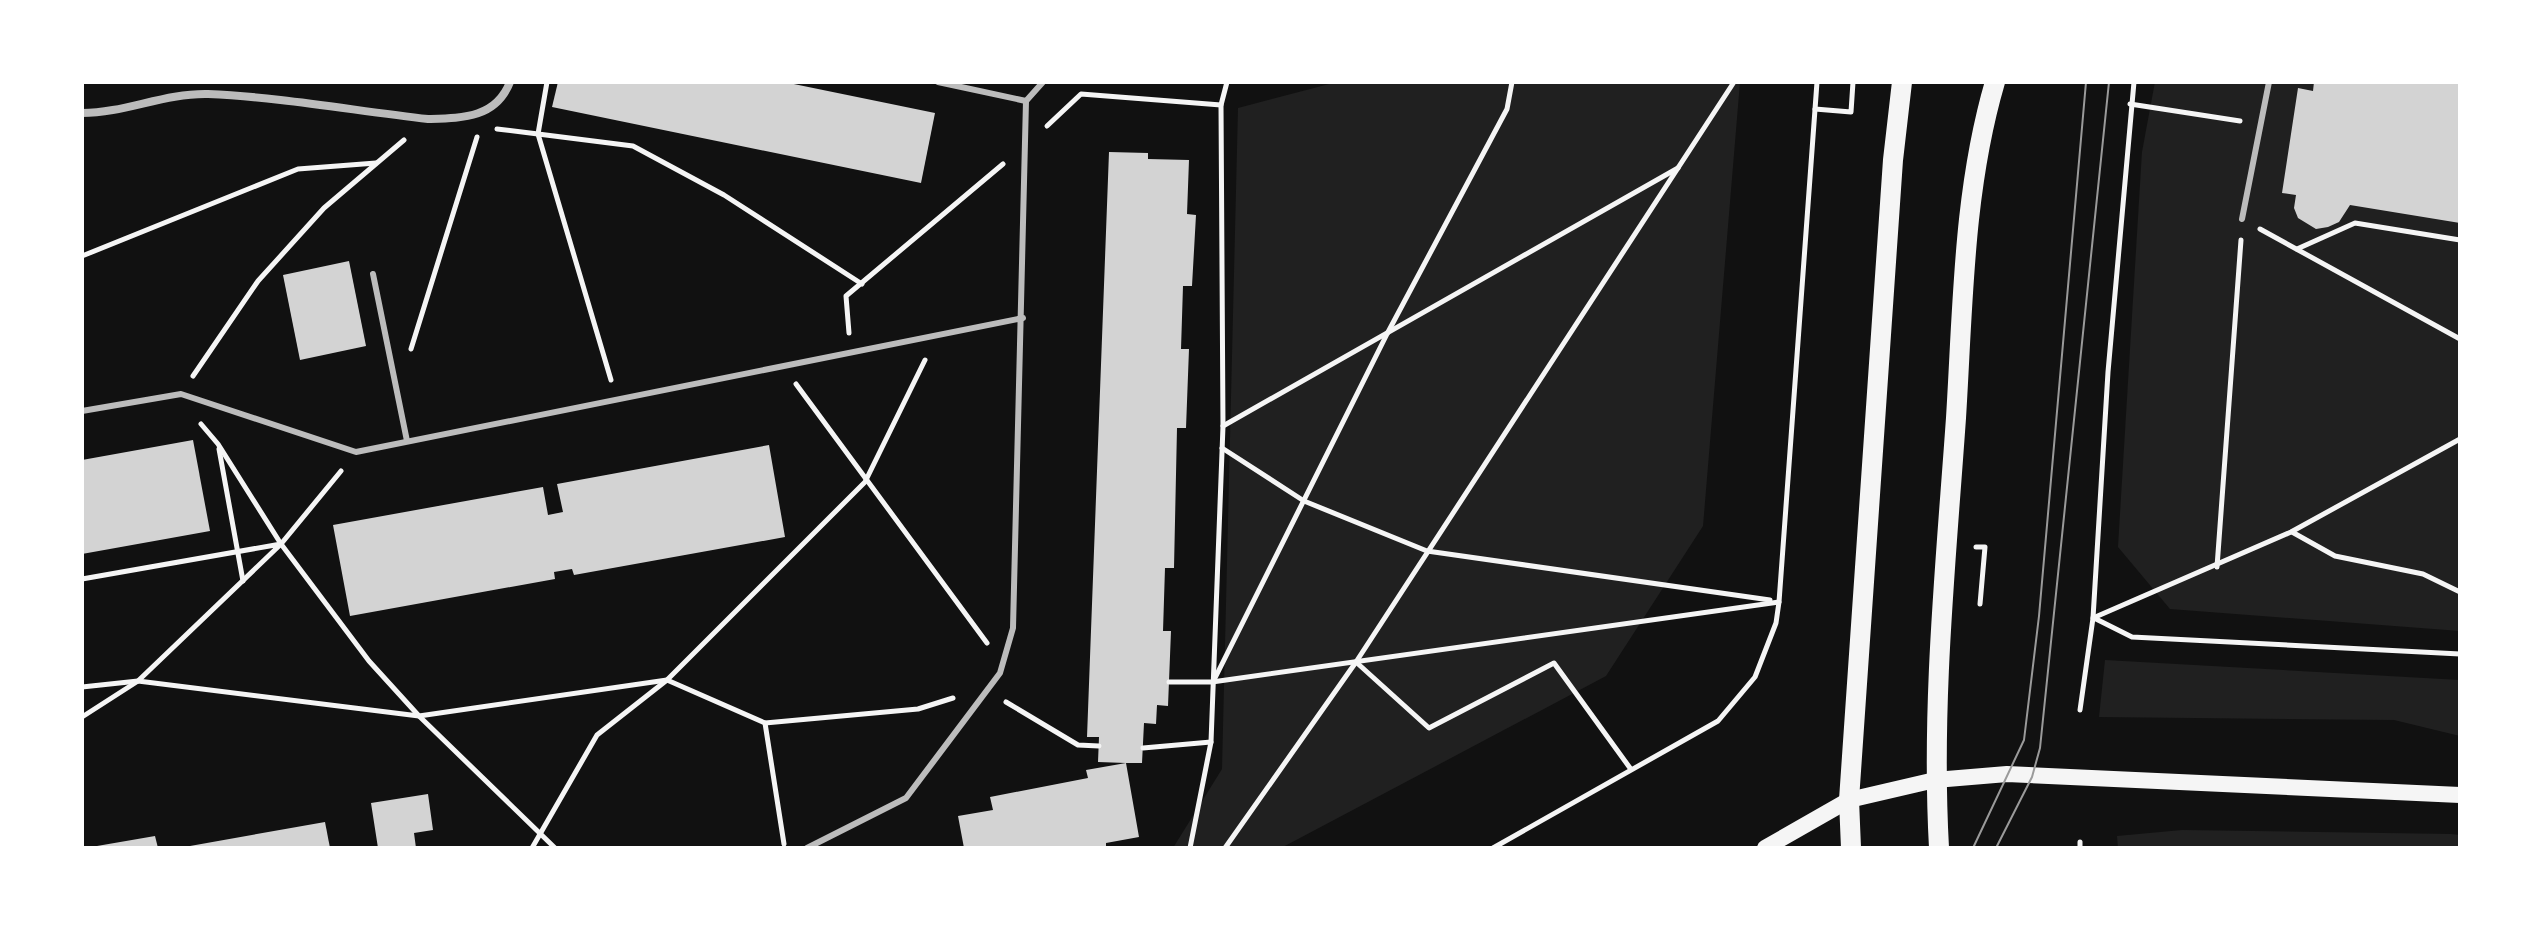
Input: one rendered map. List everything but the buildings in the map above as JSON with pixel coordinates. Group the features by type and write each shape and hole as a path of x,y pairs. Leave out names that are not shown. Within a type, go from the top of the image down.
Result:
{"main road":[{"path":"1851,848 1849,800 1893,160 1902,82"},
{"path":"1939,848 1935,780 1942,603 1974,170 1995,82"},
{"path":"1765,848 1849,800 1935,780 2007,774 2460,795"}],"street":[{"path":"82,113 107,113 155,98 208,94 428,119 484,113 504,98 510,82"}],"lane":[{"path":"938,82 1026,101"},
{"path":"807,848 906,798 1000,673 1013,628 1026,101 1043,82"},
{"path":"2242,219 2269,82"},
{"path":"373,274 407,441"},
{"path":"82,411 181,394 356,452 1023,318"}],"path":[{"path":"547,82 538,134 617,400"},
{"path":"1190,848 1211,742 1223,426 1221,105 1227,82"},
{"path":"1212,682 1387,334 1507,109 1512,82"},
{"path":"1225,848 1356,662 1734,82"},
{"path":"1493,848 1718,721 1755,677 1776,623 1779,602 1817,82"},
{"path":"1815,109 1851,112 1853,82"},
{"path":"2080,710 2093,618 2134,82"},
{"path":"2130,104 2232,120"},
{"path":"428,119 324,208 258,281 181,394 191,412 218,444 281,544 369,661 419,716 542,832 555,848"},
{"path":"495,129 633,146 724,195 862,284"},
{"path":"82,256 298,169 377,163"},
{"path":"1223,426 1680,166"},
{"path":"2217,567 2242,219 2460,339"},
{"path":"2297,249 2355,223 2460,240"},
{"path":"532,848 597,735 667,680 865,482 936,336"},
{"path":"784,367 865,482 1002,663"},
{"path":"2093,618 2217,567 2291,532 2460,439"},
{"path":"218,444 243,581"},
{"path":"1222,448 1304,501 1427,551 1779,602"},
{"path":"2291,532 2335,556 2423,574 2460,592"},
{"path":"82,579 281,544"},
{"path":"82,717 138,681 281,544"},
{"path":"1980,604 1985,547"},
{"path":"1169,682 1212,682 1779,602"},
{"path":"2093,618 2132,637 2460,654"},
{"path":"1356,662 1429,728 1554,663 1630,768"},
{"path":"82,687 138,681 419,716 667,680 765,723 918,709 985,689 1078,745 1099,746"},
{"path":"765,723 785,848"},
{"path":"1143,748 1211,742"}],"shaded area":[{"path":"1337,82 1740,82 1703,526 1606,676 1281,848 1173,848 1222,769 1238,108"},
{"path":"2155,82 2460,82 2460,631 2170,609 2118,547 2142,152"},
{"path":"2105,660 2460,680 2460,736 2394,720 2099,717"},
{"path":"2182,830 2451,834 2460,835 2460,848 2118,848 2117,836"}],"tram line":[{"path":"1973,848 2024,740 2039,616 2086,82"},
{"path":"1996,848 2032,777 2040,748 2109,82"}]}
